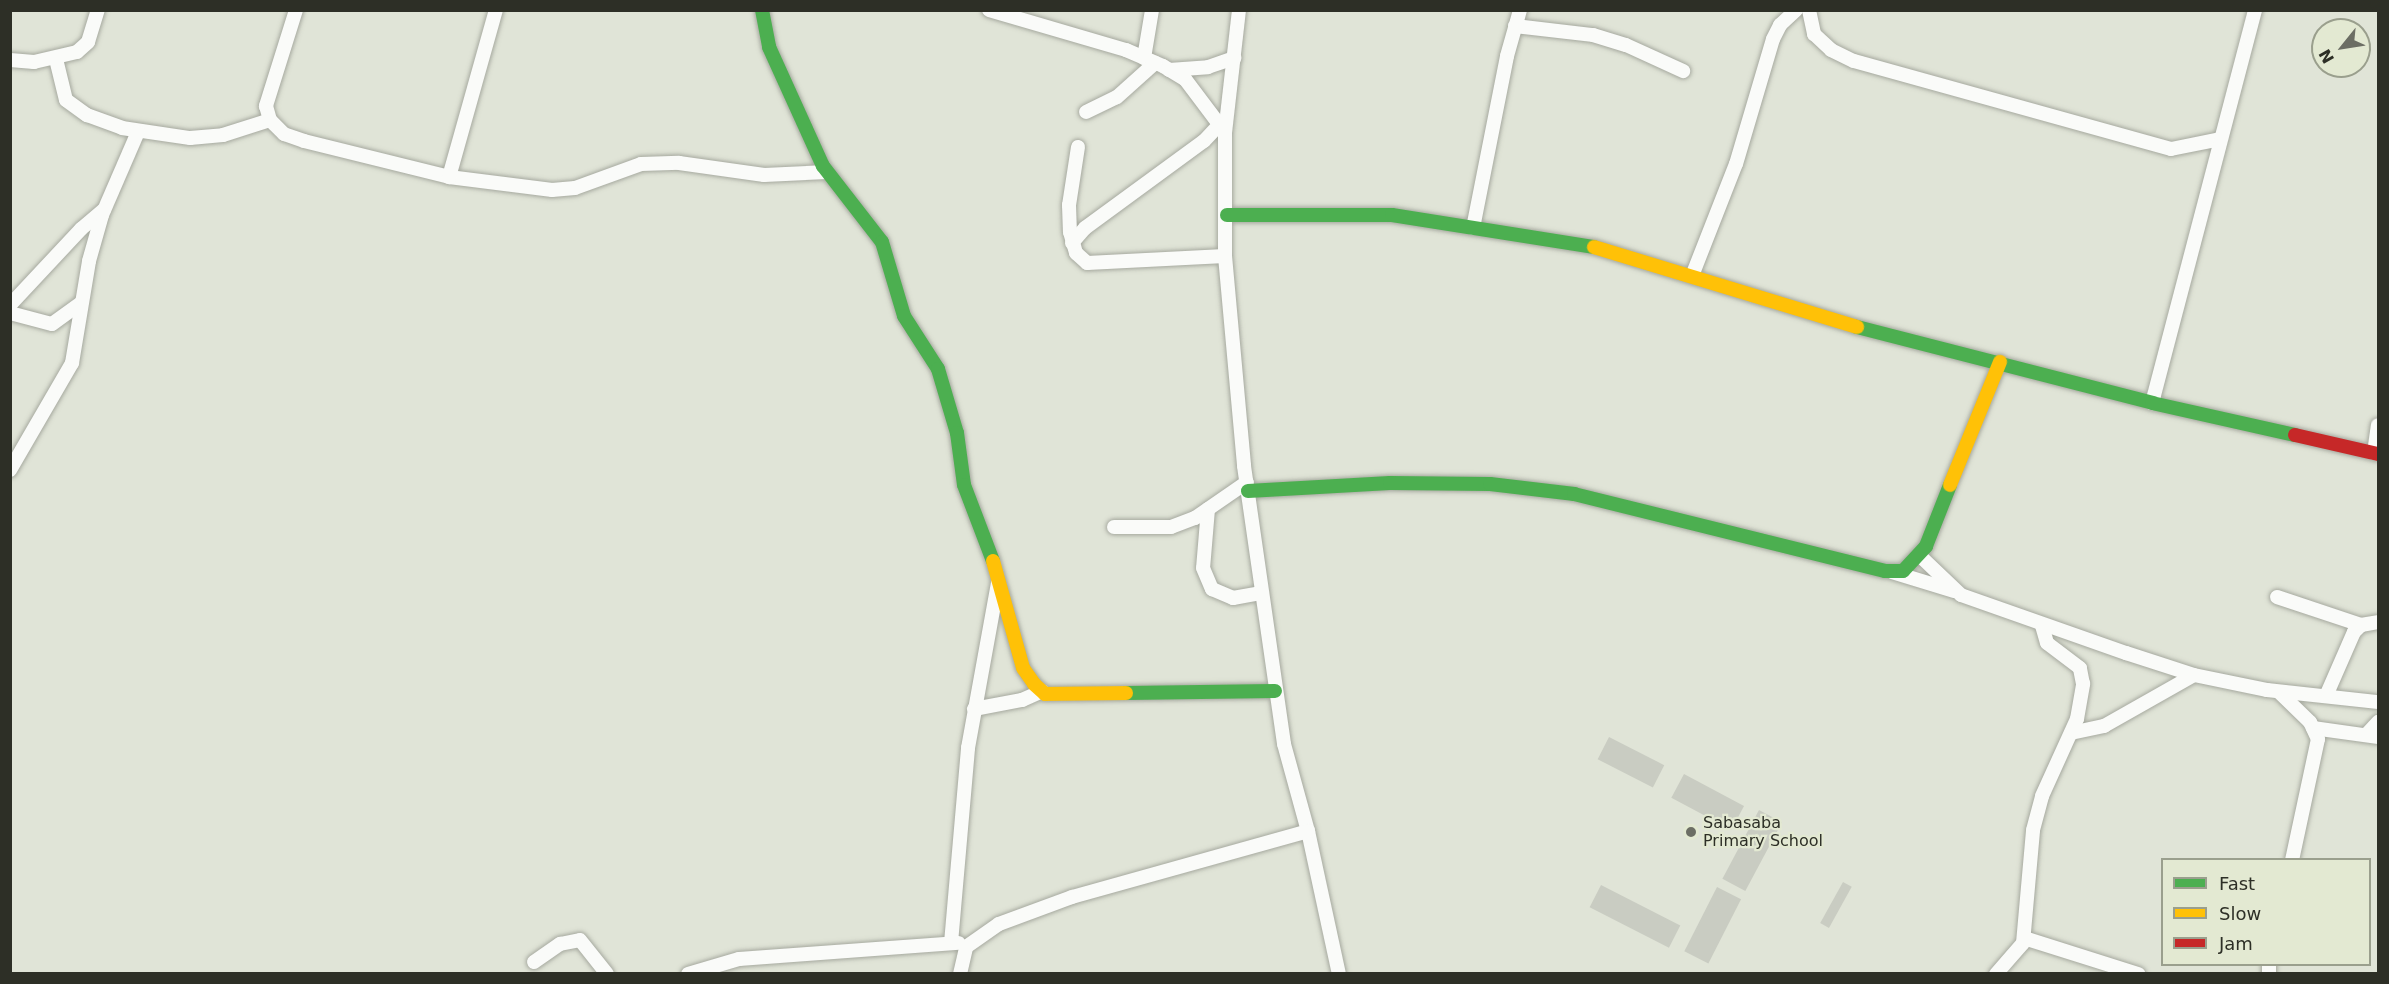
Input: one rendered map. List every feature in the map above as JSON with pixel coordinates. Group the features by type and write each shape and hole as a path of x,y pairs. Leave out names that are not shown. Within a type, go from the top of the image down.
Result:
{"street":[{"path":"10,60 56,59 77,52 88,42 98,10"},
{"path":"296,10 266,106 270,120 284,134 304,141 449,177 552,190 575,188 641,164 679,163 764,175 827,172"},
{"path":"449,177 496,10"},
{"path":"762,10 769,47 827,172 882,242 904,316 938,369 957,433 964,484 998,583 1023,668 1042,691"},
{"path":"989,10 1150,60 1185,79 1223,128"},
{"path":"1086,112 1117,97 1150,60 1152,10"},
{"path":"1239,10 1223,128 1227,214 1225,256 1247,487 1284,744 1308,831 1339,974"},
{"path":"1473,228 1520,10"},
{"path":"1692,276 1736,164 1773,39 1780,25 1796,10"},
{"path":"1809,10 1814,34 1831,50 1854,61 2171,149 2220,139"},
{"path":"2152,404 2255,10"},
{"path":"1515,26 1593,36 1626,45 1683,71"},
{"path":"1169,70 1208,67 1233,58"},
{"path":"56,59 66,100 74,108 138,132 190,138 223,135 270,120"},
{"path":"1072,243 1085,228 1223,128"},
{"path":"10,470 72,363 81,303 104,210 138,132"},
{"path":"1078,147 1069,205 1072,243 1081,259 1097,264 1225,256"},
{"path":"10,305 81,229 104,210"},
{"path":"1227,214 1392,214 1591,246 1853,326 2000,362 2152,404 2376,453 2379,425"},
{"path":"10,313 52,324 81,303"},
{"path":"1890,571 1903,571 1919,555 2000,362"},
{"path":"1114,527 1171,527 1247,487 1390,483 1490,484 1553,492 1890,571 1957,591 2042,625 2194,675 2279,692 2379,702"},
{"path":"1208,509 1203,568 1212,589 1233,597 1262,592"},
{"path":"1919,555 1957,591"},
{"path":"951,943 974,709 998,583"},
{"path":"2277,597 2361,625 2379,622"},
{"path":"1996,974 2019,952 2024,938 2033,830 2042,796 2071,733 2083,684 2080,668 2047,643 2042,625"},
{"path":"2326,696 2349,641 2361,625"},
{"path":"2071,733 2104,726 2194,675"},
{"path":"974,709 1022,700 1042,691 1057,694 1275,691"},
{"path":"2279,692 2313,728 2319,750 2292,858"},
{"path":"2313,728 2372,736 2379,722"},
{"path":"960,974 966,947 999,924 1072,897 1308,831"},
{"path":"2024,938 2138,974"},
{"path":"534,962 560,944 580,940 607,974"},
{"path":"688,974 739,959 973,942"}],"building":[{"path":"1609,737 1664,765 1653,787 1598,759"},
{"path":"1684,774 1744,806 1731,830 1671,798"},
{"path":"1759,810 1782,822 1745,891 1722,879"},
{"path":"1843,882 1852,887 1829,928 1820,923"},
{"path":"1601,885 1680,925 1669,948 1590,907"},
{"path":"1717,887 1741,899 1708,963 1684,951"}],"traffic: fast":[{"path":"762,10 769,47 823,166 882,242 904,316 938,369 957,433 964,485 993,561"},
{"path":"1227,215 1392,215 1594,247"},
{"path":"1857,327 2152,403 2295,435"},
{"path":"1248,491 1390,483 1490,484 1574,494 1885,571 1903,571 1926,546 1950,485"},
{"path":"1126,693 1275,691"}],"traffic: slow":[{"path":"1594,247 1857,327"},
{"path":"1950,485 2000,362"},
{"path":"993,561 1023,668 1034,684 1045,694 1126,693"}],"traffic: jam":[{"path":"2295,435 2378,454"}],"place":[{"name":"Sabasaba Primary School","path":"1691,832"}]}
